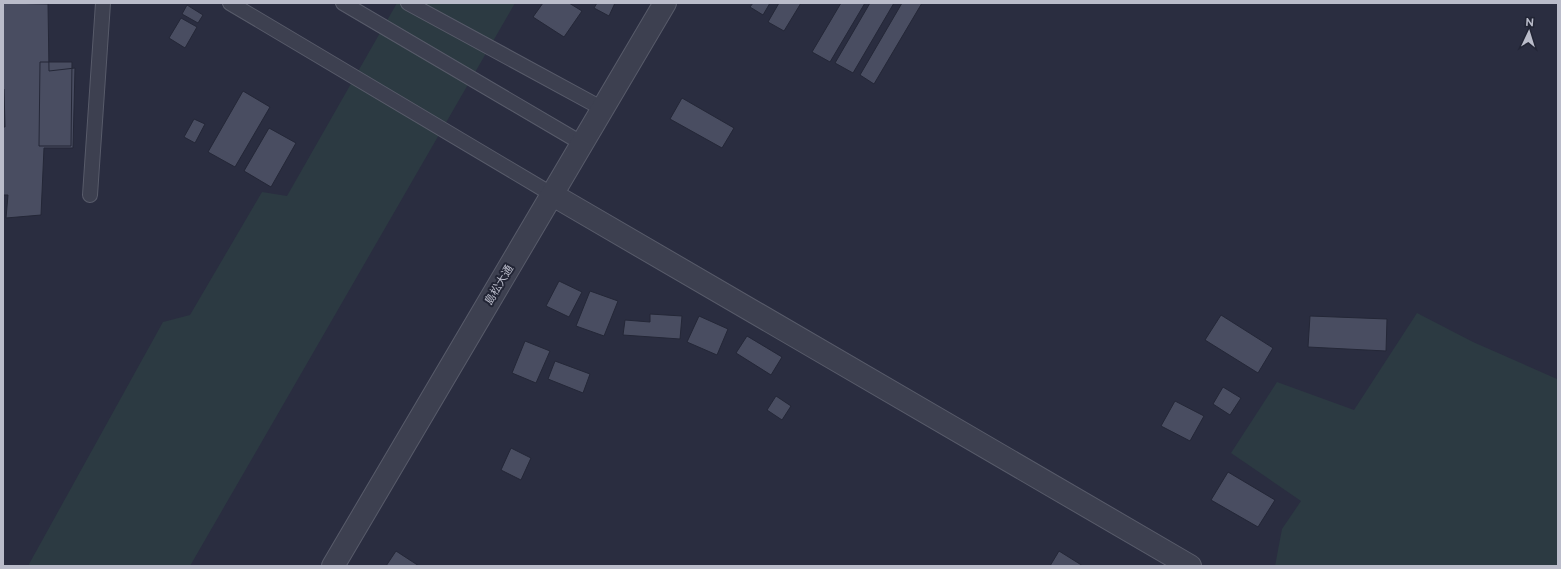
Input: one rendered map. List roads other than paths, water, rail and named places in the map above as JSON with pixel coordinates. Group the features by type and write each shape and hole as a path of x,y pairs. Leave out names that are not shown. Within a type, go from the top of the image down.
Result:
{"street":[{"name":"島松大通","path":"333,566 665,3"},
{"path":"553,195 1190,566"}],"lane":[{"path":"90,195 103,3"},
{"path":"230,3 553,195"},
{"path":"343,3 583,144"},
{"path":"408,3 603,109"}]}
